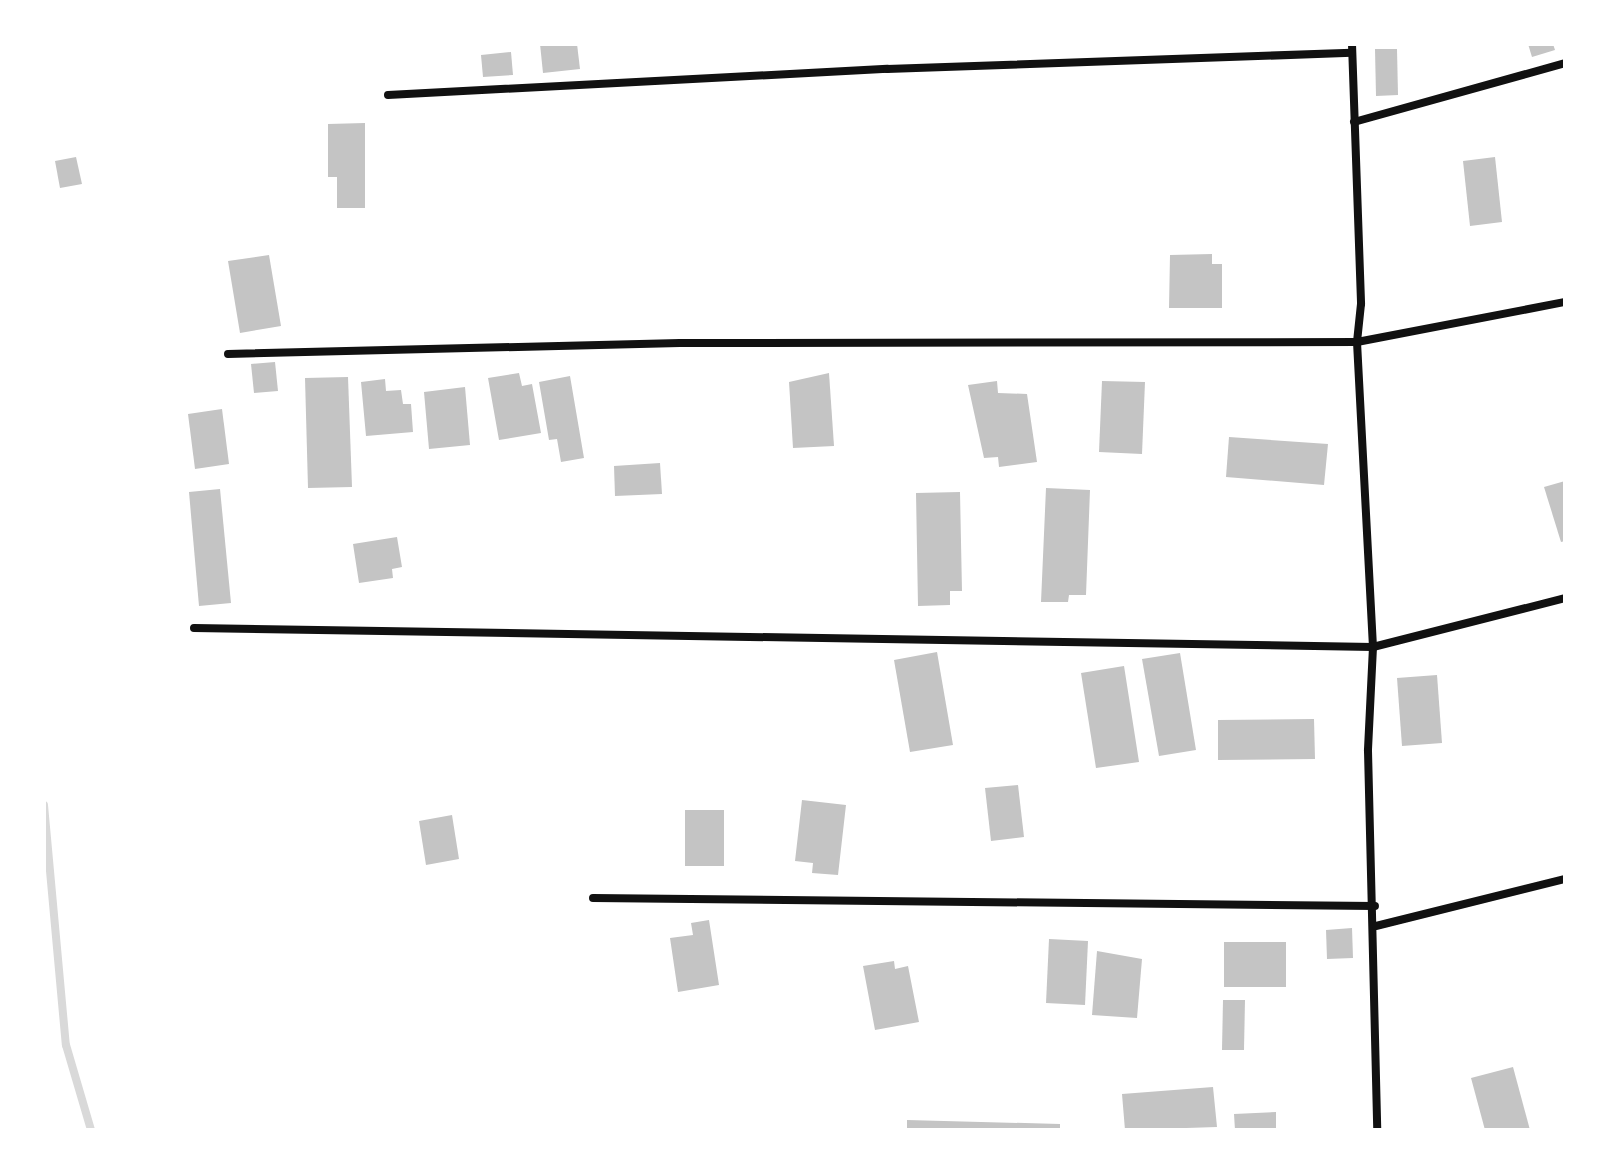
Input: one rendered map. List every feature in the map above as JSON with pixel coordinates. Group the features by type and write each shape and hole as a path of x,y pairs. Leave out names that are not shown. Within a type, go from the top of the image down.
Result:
{"street":[{"path":"388,95 1352,49 1361,304 1357,342 1373,647 1368,751 1376,926 1377,1130"},
{"path":"1354,122 1565,63"},
{"path":"228,354 680,343 1357,342 1565,302"},
{"path":"194,628 1373,647 1565,598"},
{"path":"1376,926 1565,879"},
{"path":"593,898 1375,906"}],"building":[{"path":"540,44 577,44 580,69 543,73"},
{"path":"1528,44 1553,44 1555,50 1532,57"},
{"path":"1375,49 1397,49 1398,95 1376,96"},
{"path":"511,52 513,75 483,77 481,55"},
{"path":"365,123 365,208 337,208 337,177 328,177 328,124"},
{"path":"76,157 82,184 60,188 55,161"},
{"path":"1495,157 1502,222 1470,226 1463,161"},
{"path":"1212,254 1212,264 1222,264 1222,308 1169,308 1170,255"},
{"path":"269,255 281,326 240,333 228,261"},
{"path":"275,362 278,391 254,393 251,364"},
{"path":"519,373 522,386 532,384 541,433 499,440 488,378"},
{"path":"829,373 834,446 793,448 789,382"},
{"path":"570,376 584,458 561,462 557,439 549,440 539,382"},
{"path":"348,377 352,487 308,488 305,378"},
{"path":"385,379 386,391 401,390 403,404 411,404 413,432 366,436 361,382"},
{"path":"997,381 998,393 1027,394 1037,462 999,467 998,457 984,458 968,385"},
{"path":"1102,381 1145,382 1142,454 1099,452"},
{"path":"465,387 470,445 429,449 424,392"},
{"path":"222,409 229,464 195,469 188,414"},
{"path":"1229,437 1328,444 1324,485 1226,477"},
{"path":"660,463 662,494 615,496 614,466"},
{"path":"1565,481 1565,541 1561,542 1544,487"},
{"path":"1046,488 1090,490 1086,595 1069,595 1068,602 1041,602"},
{"path":"220,489 231,603 199,606 189,492"},
{"path":"960,492 962,591 950,591 950,605 918,606 916,493"},
{"path":"397,537 402,567 392,569 393,578 359,583 353,544"},
{"path":"937,652 953,745 910,752 894,660"},
{"path":"1180,653 1196,750 1159,756 1142,659"},
{"path":"1124,666 1139,762 1096,768 1081,673"},
{"path":"1437,675 1442,743 1402,746 1397,678"},
{"path":"1314,719 1315,759 1218,760 1218,720"},
{"path":"1018,785 1024,837 991,841 985,788"},
{"path":"802,800 846,805 838,875 812,873 813,863 795,861"},
{"path":"685,810 724,810 724,866 685,866"},
{"path":"452,815 459,859 426,865 419,821"},
{"path":"709,920 719,985 678,992 670,938 693,935 691,923"},
{"path":"1352,928 1353,958 1327,959 1326,930"},
{"path":"1049,939 1088,941 1085,1005 1046,1003"},
{"path":"1224,942 1286,942 1286,987 1224,987"},
{"path":"1097,951 1142,959 1137,1018 1092,1015"},
{"path":"894,961 895,969 908,966 919,1022 875,1030 863,966"},
{"path":"1223,1000 1245,1000 1244,1050 1222,1050"},
{"path":"1513,1067 1530,1130 1485,1130 1471,1078"},
{"path":"1213,1087 1217,1127 1125,1130 1122,1094"},
{"path":"1276,1112 1276,1130 1235,1130 1234,1114"},
{"path":"907,1120 1060,1124 1060,1130 907,1130"}],"waterway":[{"path":"44,805 66,1045 91,1130"}]}
